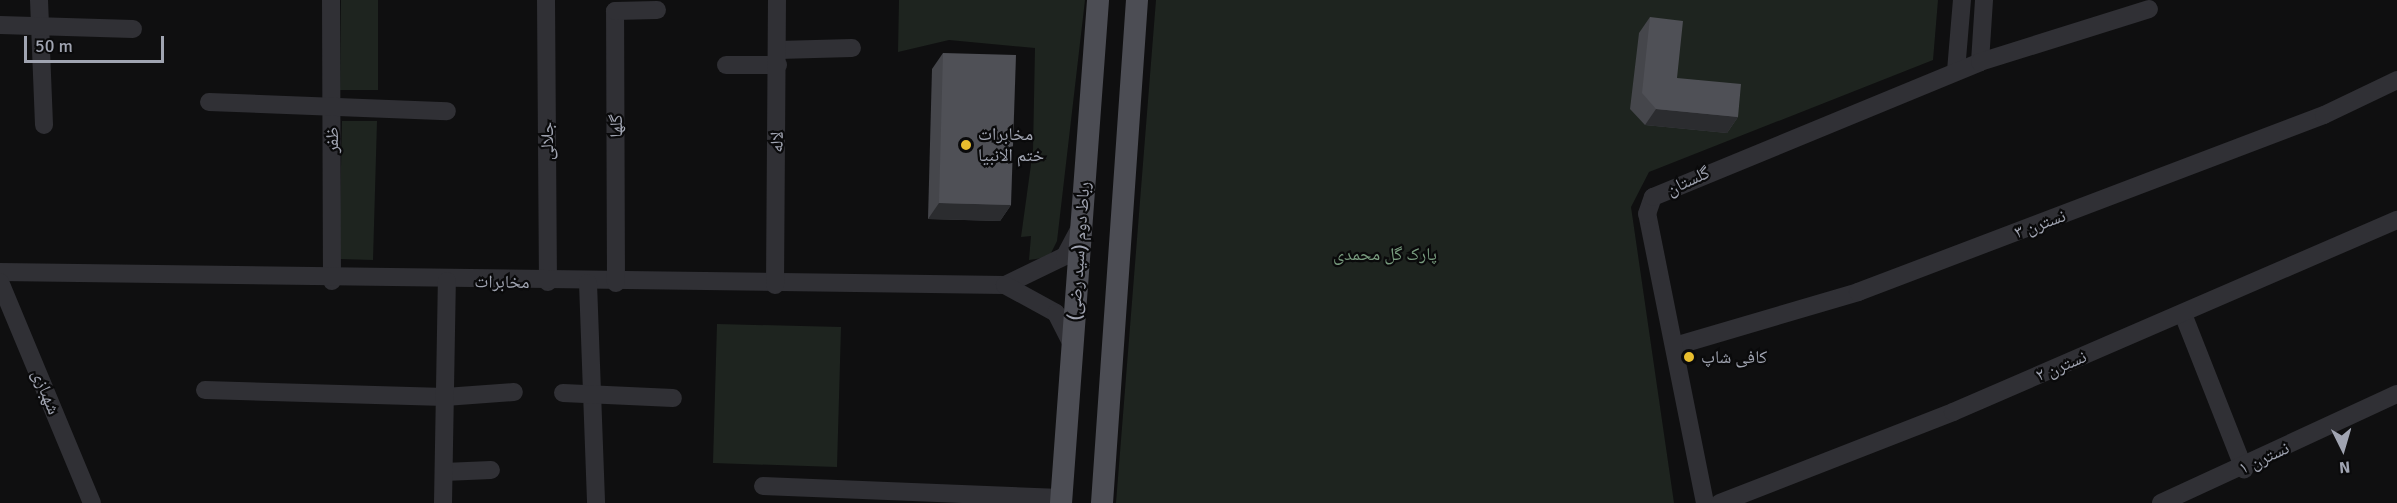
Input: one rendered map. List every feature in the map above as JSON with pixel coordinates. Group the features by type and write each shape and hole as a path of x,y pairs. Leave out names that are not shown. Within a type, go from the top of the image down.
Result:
{"main road":[{"name":"رباط دوم (سید رضی)","path":"1061,501 1098,0"},
{"path":"1102,503 1137,0"}],"street":[{"path":"39,0 44,125"},
{"name":"ظفر","path":"331,0 332,280"},
{"name":"جلالی","path":"546,0 548,282"},
{"name":"لاله","path":"774,285 777,0"},
{"path":"1956,71 1962,0"},
{"path":"1980,62 1984,0"},
{"name":"گلستان","path":"1705,503 1647,214 1653,197 1956,71 2149,9"},
{"name":"گلها","path":"616,283 615,10 657,10"},
{"path":"0,25 133,29"},
{"path":"726,65 852,48"},
{"name":"نسترن ۳","path":"1675,346 1858,292 2324,115 2397,80"},
{"path":"209,102 332,110 447,111"},
{"name":"نسترن ۲","path":"1720,503 2183,314 2397,220"},
{"path":"1005,285 1065,256 1081,225"},
{"name":"مخابرات","path":"0,272 332,280 1005,285"},
{"path":"443,503 447,281"},
{"name":"شهبازی","path":"0,282 92,503"},
{"path":"588,283 596,503"},
{"path":"1005,285 1056,313 1072,346"},
{"path":"2183,314 2244,469"},
{"path":"205,390 445,397 514,392"},
{"path":"563,393 673,398"},
{"name":"نسترن ۱","path":"2161,503 2244,469 2397,394"},
{"path":"444,472 491,470"},
{"path":"763,486 1061,501"}],"green space":[{"path":"341,0 378,0 378,90 340,90"},
{"path":"899,0 1085,0 1057,241 1049,257 1029,260 1031,236 1021,237 1033,150 1035,48 949,40 898,52"},
{"name":"پارک گل محمدی","path":"1156,0 1938,0 1933,60 1649,172 1631,207 1674,503 1116,503"},
{"path":"342,121 377,121 373,260 339,259"},
{"path":"717,324 841,327 837,467 713,463"}],"building":[{"path":"1650,17 1683,21 1677,78 1741,84 1738,117 1656,109 1642,93"},
{"name":"مخابرات ختم الانبیا","path":"943,53 1016,55 1011,205 939,203"}],"place":[{"name":"مخابرات ختم الانبیا","path":"966,145"},
{"name":"کافی شاپ","path":"1689,357"}]}
